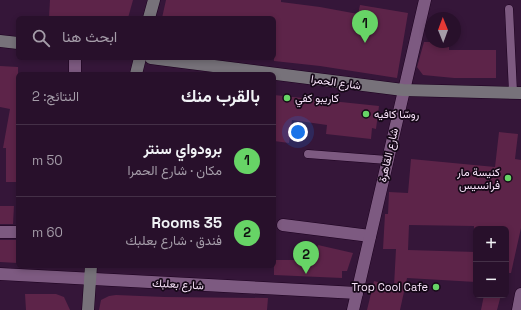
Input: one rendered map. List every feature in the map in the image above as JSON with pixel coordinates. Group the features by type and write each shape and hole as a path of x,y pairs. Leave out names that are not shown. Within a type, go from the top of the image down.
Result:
{"main road":[{"path":"150,16 154,0"},
{"path":"0,41 16,43"},
{"path":"136,72 140,60"},
{"name":"شارع الحمرا","path":"167,60 261,72"},
{"name":"شارع الحمرا","path":"276,74 403,90 517,92"},
{"path":"88,310 91,268"}],"street":[{"name":"شارع القاهرة","path":"353,310 424,0"},
{"path":"75,60 75,72"},
{"path":"283,224 370,236"},
{"path":"0,232 16,232"},
{"name":"شارع بعلبك","path":"0,274 357,293"},
{"path":"518,310 521,296"}],"lane":[{"path":"509,9 517,92"},
{"path":"308,154 387,160"}],"building":[{"path":"50,0 133,0 129,16 49,16"},
{"path":"166,0 281,0 281,2 358,14 360,5 408,13 397,78 320,66 274,61 276,60 276,16 162,16"},
{"path":"424,42 425,48 449,48 449,50 496,50 496,78 454,78 423,75 417,67"},
{"path":"0,66 18,67 18,72 16,72 16,182 6,182 6,148 3,148 10,109 0,107"},
{"path":"276,95 379,106 376,129 372,128 371,139 326,134 327,125 292,120 289,143 276,141"},
{"path":"499,132 518,134 515,159 521,160 521,228 511,273 509,273 509,226 409,225 408,250 473,252 473,282 407,278 400,310 367,310 374,281 394,286 396,249 383,249 385,214 388,214 389,192 408,193 411,159 495,167"},
{"path":"0,206 14,206 13,224 0,224"},
{"path":"0,240 16,240 16,263 0,262"},
{"path":"318,245 353,253 347,271 342,271 342,278 274,275 276,260 304,260 304,256 315,256"},
{"path":"25,294 56,294 64,297 70,310 26,310"},
{"path":"109,296 268,298 267,310 99,310 101,300"},
{"path":"483,298 500,298 497,310 481,310"}],"place":[{"name":"برودواي سنتر","path":"365,43"},
{"name":"كاريبو كفي","path":"287,98"},
{"name":"روسّا كافيه","path":"366,114"},
{"name":"كنيسة مار فرانسيس","path":"508,178"},
{"name":"Rooms 35","path":"306,274"},
{"name":"Trop Cool Cafe","path":"436,287"}]}
